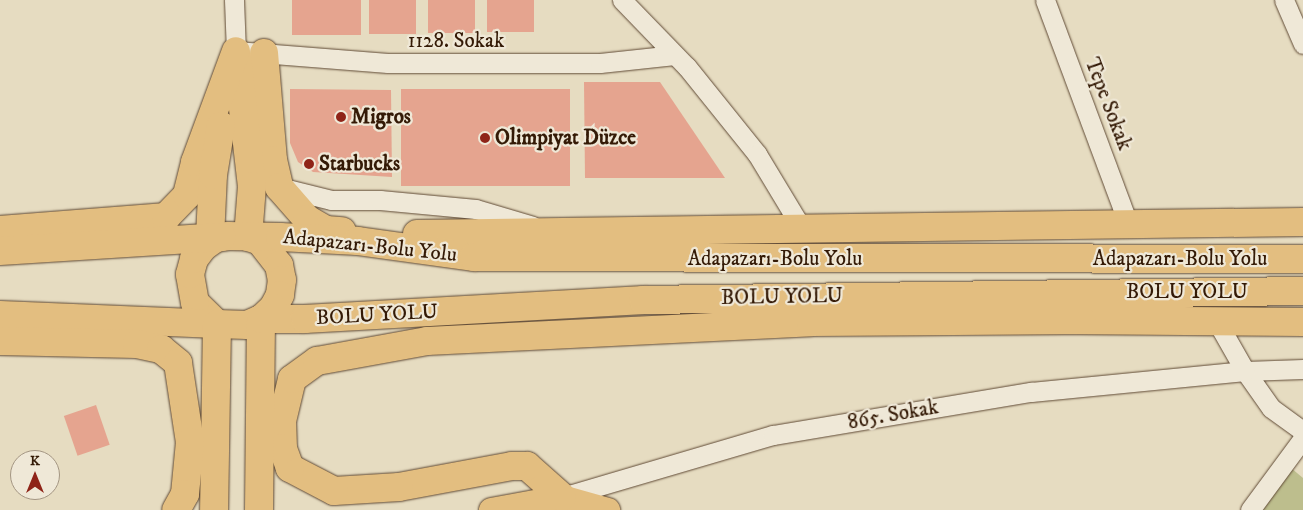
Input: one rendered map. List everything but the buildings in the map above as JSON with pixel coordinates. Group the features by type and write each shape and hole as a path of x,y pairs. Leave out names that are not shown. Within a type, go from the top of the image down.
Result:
{"highway":[{"path":"0,230 166,217 187,195 195,162 236,51"},
{"path":"229,237 252,186 236,51"},
{"path":"229,237 214,175 236,51"},
{"path":"264,53 273,160 279,187 307,219 326,230 445,235 551,231 801,227 1303,222"},
{"path":"732,259 989,225"},
{"path":"0,316 217,324 247,325 261,319 273,308 282,280 279,265 272,251 260,241 229,237 216,238 203,247 190,274 195,303 217,324 214,510"},
{"name":"Adapazarı-Bolu Yolu","path":"0,251 229,237 358,241 474,257 1303,259"},
{"name":"BOLU YOLU","path":"261,319 719,298 1303,292"},
{"path":"719,298 952,318 1082,320"},
{"path":"259,510 261,319"},
{"path":"562,497 527,466 503,467 399,487 334,491 290,468 283,449 282,421 292,380 317,361 427,341 801,323 1082,320 1303,322"},
{"path":"0,341 137,344 161,350 178,363 190,442 185,494 176,510"}],"main road":[{"path":"562,497 600,509"},
{"name":"865. Sokak","path":"491,510 562,497"}],"street":[{"path":"234,0 236,51"},
{"path":"622,0 675,55 757,154 801,227"},
{"name":"Tepe Sokak","path":"1045,0 1128,224"},
{"path":"1284,0 1303,44"},
{"name":"1128. Sokak","path":"236,51 388,63 600,63 675,55"},
{"path":"1216,320 1245,372 1270,408 1303,431"},
{"name":"865. Sokak","path":"562,497 773,435 1031,392 1245,372 1303,369"},
{"path":"1250,510 1303,438"}],"green space":[{"path":"1291,468 1303,478 1303,510 1263,510"}],"place":[{"name":"Migros","path":"341,117"},
{"name":"Olimpiyat Düzce","path":"485,138"},
{"name":"Starbucks","path":"309,164"}]}
